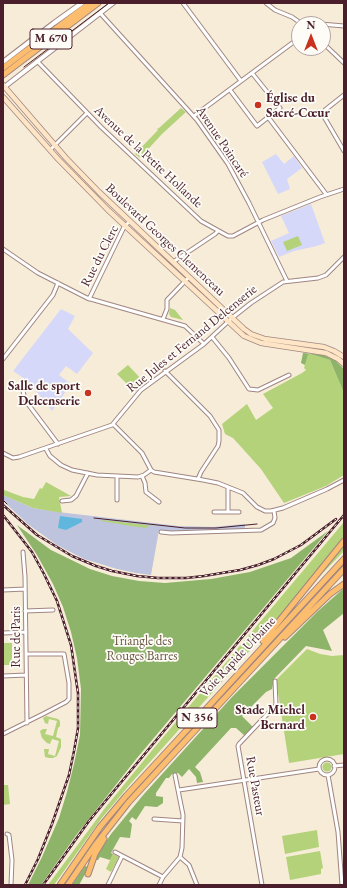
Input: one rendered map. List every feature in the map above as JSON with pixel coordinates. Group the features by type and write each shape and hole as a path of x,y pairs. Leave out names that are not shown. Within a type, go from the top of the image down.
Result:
{"main road":[{"path":"3,68 90,3"},
{"name":"M 670","path":"3,72 93,3"},
{"name":"M 670","path":"3,75 98,3"},
{"path":"3,78 70,24"},
{"name":"Boulevard Georges Clemenceau","path":"4,87 89,183 244,330 256,337 270,340 324,347 344,357"},
{"name":"Boulevard Georges Clemenceau","path":"3,97 50,150 124,227 244,336 255,342 266,345 322,352 335,357 344,364"},
{"path":"248,662 262,642 344,541"},
{"name":"Voie Rapide Urbaine","path":"60,885 115,808 344,559"},
{"name":"Voie Rapide Urbaine","path":"68,885 113,821 145,784 344,569"},
{"path":"246,675 330,594 344,584"},
{"path":"88,874 95,854 113,821"}],"street":[{"path":"3,62 54,22 82,3"},
{"path":"4,87 37,60 113,3"},
{"path":"183,3 241,81"},
{"path":"266,3 275,10 291,17"},
{"name":"Avenue Poincaré","path":"100,13 194,116 226,161 287,281"},
{"path":"331,25 344,26"},
{"path":"194,116 291,44"},
{"path":"331,50 344,63"},
{"name":"Avenue de la Petite Hollande","path":"37,60 87,113 201,221 229,236 233,236 258,222 326,194 344,189"},
{"path":"230,90 257,126 280,108 252,73"},
{"path":"344,94 324,111 323,115 344,151"},
{"path":"50,150 87,113"},
{"path":"268,117 326,194"},
{"name":"Rue du Clerc","path":"89,299 124,227 129,222"},
{"path":"173,262 218,231"},
{"path":"3,249 34,271 89,299 185,326 204,344"},
{"name":"Rue Jules et Fernand Delcenserie","path":"113,424 138,393 204,344 227,322 271,289 287,281 322,277 330,272 344,257"},
{"path":"163,319 167,309 167,300 189,277"},
{"path":"3,359 51,297 58,283"},
{"path":"212,337 229,358 250,389 258,390 288,375"},
{"path":"165,372 210,416 218,429 218,446 198,479"},
{"path":"22,386 25,400 58,444"},
{"path":"3,453 11,457 19,457 46,449 113,424 142,453 151,470 159,474 198,479 228,487 245,494 258,509 274,511 327,489 344,480"},
{"path":"46,449 50,456 61,465 88,473 117,477 142,476 151,470"},
{"path":"62,502 71,500 76,496 88,473"},
{"path":"142,476 145,483 146,492 159,502"},
{"path":"117,477 117,500"},
{"path":"228,487 228,512"},
{"path":"161,532 261,530 273,523 275,518 274,511"},
{"path":"214,512 239,512"},
{"name":"Rue de Paris","path":"23,552 27,722"},
{"path":"3,590 25,589"},
{"path":"25,611 53,610"},
{"path":"3,633 26,632"},
{"path":"3,734 69,699 70,692 64,654 26,654"},
{"path":"3,676 26,675"},
{"name":"Rue Pasteur","path":"262,885 238,745 276,705 275,681"},
{"path":"326,760 331,761 334,766 333,772 328,775 322,774 319,768 320,763 326,760"},
{"path":"334,766 344,765"},
{"path":"179,790 319,768"},
{"path":"159,885 163,877 180,857 183,820 179,790 175,775"},
{"path":"328,775 339,844 343,878 342,885"},
{"path":"154,819 183,820"},
{"path":"6,834 9,835 12,860 11,885"},
{"path":"339,844 344,843"},
{"path":"115,852 163,877"},
{"path":"108,885 122,856"},
{"path":"180,857 188,864 197,885"}],"shaded area":[{"path":"276,154 284,164 294,156 302,168 287,179 290,189 278,194 262,162"},
{"path":"311,204 325,243 294,251 279,257 271,241 289,233 281,216"},
{"path":"61,309 75,316 68,329 93,353 77,374 66,366 59,375 71,384 52,411 28,381 13,371"},
{"path":"3,495 33,508 58,512 178,526 213,527 245,524 245,529 159,530 151,575 136,573 84,559 57,545 29,525 3,501"}],"green space":[{"path":"181,108 186,112 162,134 140,158 135,154 158,130 157,129"},
{"path":"298,236 302,245 287,251 283,242"},
{"path":"170,308 175,310 183,320 171,317 169,314"},
{"path":"303,353 323,355 335,360 343,368 344,393 330,360 310,354 308,355 305,365 301,363"},
{"path":"310,354 330,360 344,393 344,475 326,486 284,503 261,469 233,438 225,434 222,424 247,404 256,420 273,408 263,394 306,370 304,368 308,355"},
{"path":"128,365 144,382 135,392 117,374"},
{"path":"46,482 71,496 59,497 62,513 33,508 3,495 4,490 23,497 34,499 40,488 42,489"},
{"path":"101,521 154,526 148,526 147,528"},
{"path":"344,522 344,536 309,583 132,782 101,819 54,885 48,885 105,808 149,754"},
{"name":"Triangle des Rouges Barres","path":"17,525 51,550 90,569 112,576 139,581 165,583 211,579 250,572 291,558 328,531 137,758 77,834 41,885 28,885 59,818 67,792 80,735 81,689 77,658 63,607 53,584 37,555"},
{"path":"344,544 344,551 315,581"},
{"path":"344,588 344,613 323,630 332,651 306,646 274,679 272,689 266,692 242,716 253,727 245,736 236,728 231,728 195,767 200,772 203,782 197,783 196,777 189,769 182,777 178,773 172,774 169,778 166,778 156,793 156,796 163,797 163,803 157,807 145,806 136,820 132,817 129,821 132,824 130,838 120,837 111,853 113,854 110,860 100,857 98,860 94,860 111,834 144,794 232,697 318,611"},
{"path":"3,643 12,643 12,665 3,665"},
{"name":"Stade Michel Bernard","path":"307,649 320,654 332,656 344,655 344,754 289,763 276,680"},
{"path":"46,716 58,719 60,721 60,726 56,737 61,739 61,747 57,756 53,758 45,757 44,749 49,749 48,754 55,756 59,741 52,739 50,744 47,743 42,738 40,731 47,729 45,734 53,736 57,721 49,719 48,724 45,723 43,718"},
{"path":"327,762 332,767 327,772 322,767"},
{"path":"3,785 8,785 10,804 3,805"},
{"path":"317,830 319,847 285,854 282,836"},
{"path":"320,851 323,868 321,869 321,874 290,880 286,857"},
{"path":"113,854 119,857 111,872 106,869"},
{"path":"85,866 89,867 79,885 72,885"}],"water":[{"path":"60,516 82,519 82,522 66,530 58,528"}],"tram line":[{"path":"24,67 109,3"},
{"path":"3,500 7,504"},
{"path":"94,518 185,528 216,528 257,524"}],"railway":[{"path":"3,505 37,535 72,556 112,571 158,578 186,578 204,576 240,570 258,565 274,559 301,545 336,519"},
{"path":"3,515 32,552 57,601 71,645 78,693 78,728 69,775 52,824 38,859 25,885"},
{"path":"43,885 89,821 344,515"}],"place":[{"name":"Église du Sacré-Cœur","path":"258,105"},
{"name":"Salle de sport Delcenserie","path":"88,393"},
{"name":"Stade Michel Bernard","path":"313,717"}]}
